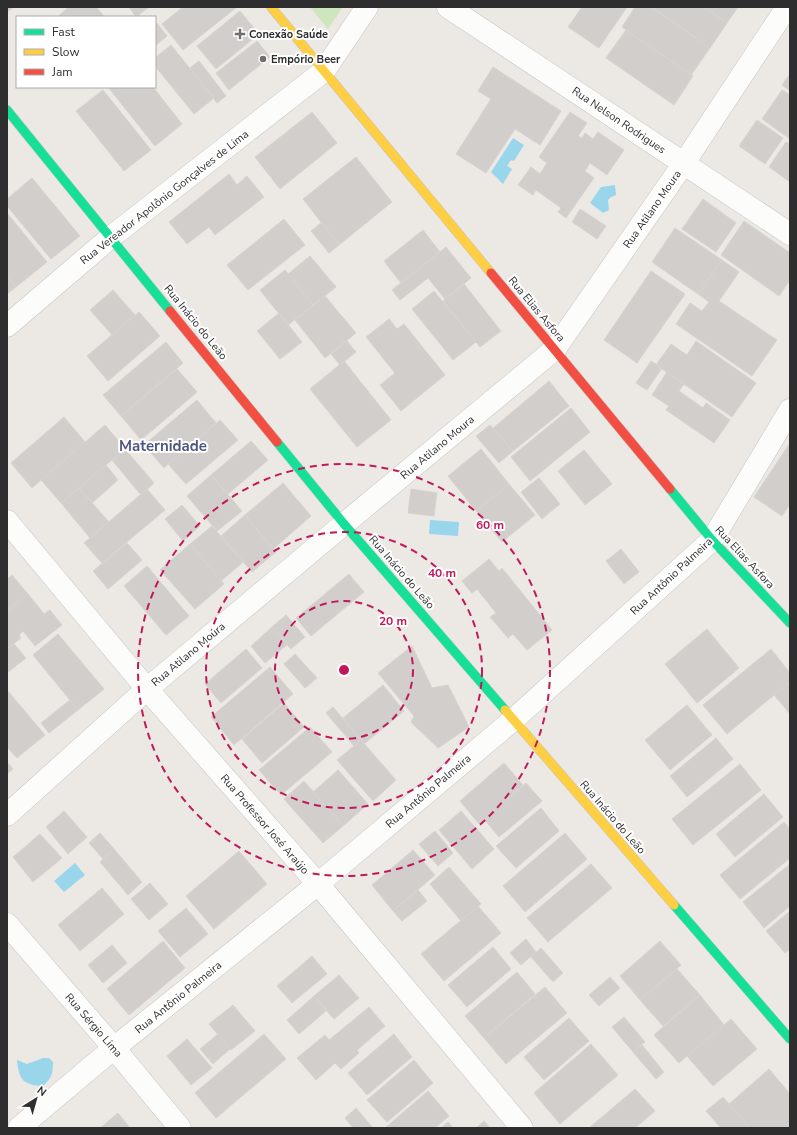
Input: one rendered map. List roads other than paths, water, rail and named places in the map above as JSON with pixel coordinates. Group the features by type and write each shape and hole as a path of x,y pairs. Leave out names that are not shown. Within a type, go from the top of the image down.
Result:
{"street":[{"name":"Rua Elias Asfora","path":"271,7 712,540 790,622"},
{"name":"Rua Vereador Apolônio Gonçalves de Lima","path":"7,326 111,237 324,71 367,7"},
{"name":"Rua Nelson Rodrigues","path":"448,7 790,234"},
{"name":"Rua Atilano Moura","path":"7,815 147,689 555,349 684,163 787,7"},
{"name":"Rua Inácio do Leão","path":"7,110 344,524 790,1039"},
{"name":"Rua Antônio Palmeira","path":"18,1128 114,1048 318,884 513,720 712,540 790,410"},
{"name":"Rua Professor José Araújo","path":"7,521 147,689 318,884 522,1128"},
{"name":"Rua Sérgio Lima","path":"7,924 114,1048 180,1128"}],"water":[{"path":"513,138 524,145 514,161 511,160 507,166 512,169 503,184 491,172"},
{"path":"615,185 616,195 608,200 609,210 603,213 590,203 601,187"},
{"path":"430,520 459,522 458,536 429,534"},
{"path":"75,863 85,875 64,892 54,881"},
{"path":"43,1058 49,1058 53,1062 51,1075 46,1083 43,1086 27,1083 23,1080 19,1072 17,1060 27,1064"}],"place":[{"name":"Conexão Saúde","path":"240,34"},
{"name":"Empório Beer","path":"263,59"}],"district":[{"name":"Maternidade","path":"163,446"}]}
